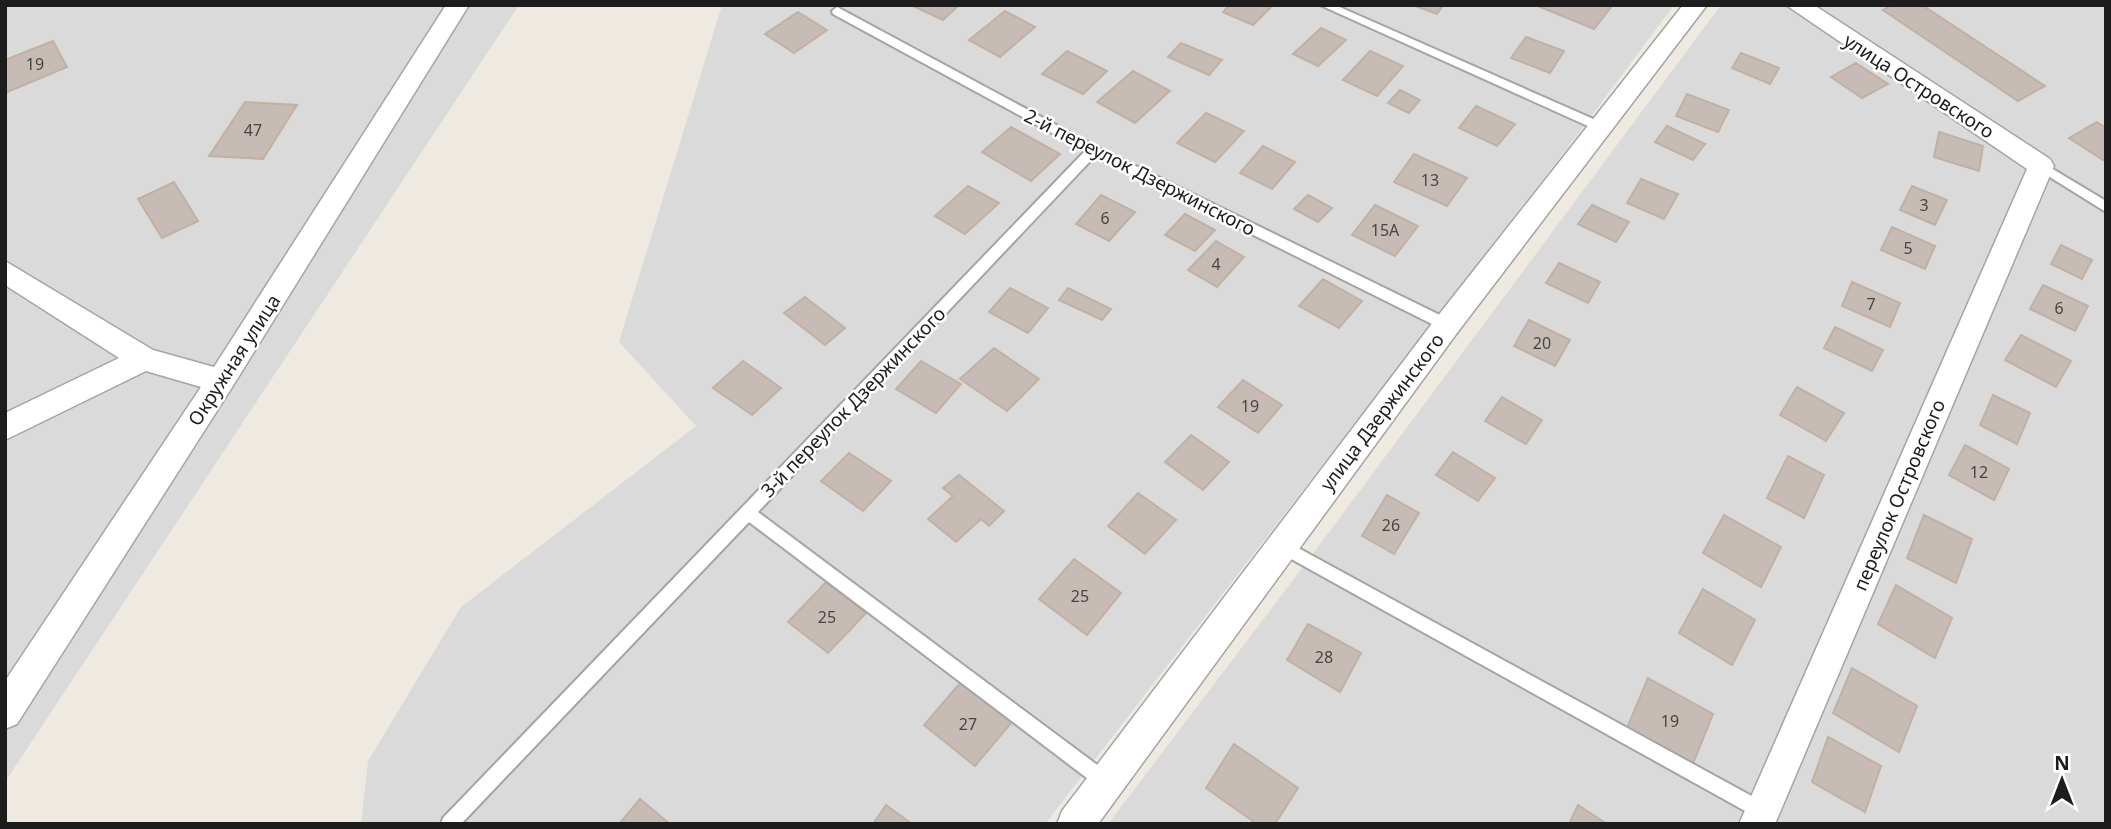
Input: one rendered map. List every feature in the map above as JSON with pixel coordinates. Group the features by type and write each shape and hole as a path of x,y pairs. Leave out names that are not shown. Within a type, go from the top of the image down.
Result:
{"street":[{"name":"Окружная улица","path":"5,712 221,381 458,5"},
{"name":"улица Дзержинского","path":"1075,824 1280,545 1696,5"},
{"name":"улица Островского","path":"1797,5 2041,166"},
{"name":"переулок Островского","path":"1760,818 2041,166"},
{"path":"5,271 144,359 221,381"},
{"path":"5,427 144,359"}],"lane":[{"path":"1325,5 1603,128"},
{"name":"2-й переулок Дзержинского","path":"838,11 1093,150 1447,325"},
{"name":"3-й переулок Дзержинского","path":"1093,150 748,513 1106,782"},
{"path":"2041,166 2106,207"},
{"path":"449,824 748,513"},
{"path":"1280,545 1760,818"}],"shaded area":[{"path":"5,5 519,5 5,782"},
{"path":"722,5 1674,5 1581,130 1045,824 361,824 368,761 461,607 696,426 619,342"},
{"path":"1721,5 2106,5 2106,824 1108,824 1321,543"}],"building":[{"path":"911,5 959,5 943,20"},
{"path":"1229,5 1272,6 1253,25 1223,12"},
{"path":"1413,5 1443,5 1437,14"},
{"path":"1892,5 1922,5 2045,86 2018,101 1883,10"},
{"path":"1538,6 1612,6 1594,29"},
{"path":"1005,11 1035,27 1000,57 969,40"},
{"path":"798,12 827,30 794,53 765,34"},
{"path":"1321,28 1346,40 1318,66 1293,54"},
{"path":"1526,37 1564,51 1550,73 1511,58"},
{"path":"53,41 67,67 5,93 5,60"},
{"path":"1181,43 1222,60 1209,75 1168,57"},
{"path":"1067,51 1107,71 1083,94 1042,74"},
{"path":"1370,51 1403,66 1377,96 1343,80"},
{"path":"1741,53 1779,68 1770,84 1732,68"},
{"path":"1856,63 1888,84 1862,98 1831,77"},
{"path":"1133,71 1170,91 1135,123 1097,102"},
{"path":"1400,90 1420,100 1409,113 1388,103"},
{"path":"1687,94 1729,110 1718,132 1676,116"},
{"path":"245,102 297,105 263,159 209,156"},
{"path":"1476,106 1515,124 1497,146 1459,128"},
{"path":"1206,113 1244,131 1215,162 1177,143"},
{"path":"2097,122 2106,128 2106,158 2103,160 2069,138"},
{"path":"1667,126 1705,144 1693,160 1655,142"},
{"path":"1011,127 1060,154 1031,181 982,152"},
{"path":"1939,132 1983,146 1979,171 1934,157"},
{"path":"1263,146 1295,162 1272,189 1240,173"},
{"path":"1414,154 1467,178 1447,206 1394,182"},
{"path":"1641,179 1678,194 1664,219 1627,203"},
{"path":"174,182 198,221 162,238 138,199"},
{"path":"968,186 999,203 965,234 935,216"},
{"path":"1912,186 1947,200 1935,225 1900,210"},
{"path":"1101,195 1135,212 1109,241 1076,224"},
{"path":"1308,195 1332,208 1318,222 1294,209"},
{"path":"1375,205 1418,226 1395,256 1352,235"},
{"path":"1592,205 1629,222 1616,242 1578,224"},
{"path":"1185,214 1215,230 1195,251 1165,235"},
{"path":"1892,227 1935,246 1925,269 1881,250"},
{"path":"1216,241 1244,257 1217,287 1188,270"},
{"path":"2061,245 2092,260 2082,279 2051,264"},
{"path":"1559,263 1600,282 1588,303 1546,283"},
{"path":"1323,279 1362,301 1339,328 1299,306"},
{"path":"1852,282 1900,303 1890,327 1842,306"},
{"path":"2043,285 2088,306 2075,331 2030,309"},
{"path":"1010,288 1048,308 1028,333 989,312"},
{"path":"1068,288 1111,309 1102,320 1059,300"},
{"path":"805,297 845,328 825,345 784,313"},
{"path":"1529,320 1570,340 1555,366 1514,346"},
{"path":"1835,327 1883,350 1872,371 1824,348"},
{"path":"2021,335 2071,361 2056,387 2005,360"},
{"path":"994,348 1039,379 1007,411 960,379"},
{"path":"743,361 781,388 752,415 713,388"},
{"path":"921,361 961,384 936,413 896,389"},
{"path":"1243,380 1282,405 1258,433 1218,407"},
{"path":"1797,387 1844,413 1826,441 1780,415"},
{"path":"1993,395 2030,413 2017,444 1980,425"},
{"path":"1502,397 1542,420 1526,444 1485,421"},
{"path":"1191,435 1229,462 1203,490 1165,462"},
{"path":"1965,445 2009,469 1994,500 1949,475"},
{"path":"1453,452 1495,478 1478,501 1436,475"},
{"path":"849,453 891,481 863,511 821,481"},
{"path":"1788,456 1824,475 1804,518 1767,498"},
{"path":"959,475 1004,511 989,526 981,519 956,542 928,519 953,496 943,488"},
{"path":"1138,493 1176,520 1145,554 1108,526"},
{"path":"1387,495 1419,513 1394,554 1362,536"},
{"path":"1724,515 1781,547 1761,587 1703,553"},
{"path":"1924,515 1972,539 1956,583 1907,558"},
{"path":"1074,559 1121,593 1087,635 1039,599"},
{"path":"826,582 866,613 828,653 788,622"},
{"path":"1896,585 1952,618 1935,658 1878,624"},
{"path":"1703,589 1755,620 1732,665 1679,633"},
{"path":"1308,624 1361,653 1340,692 1287,660"},
{"path":"1852,668 1917,706 1899,752 1833,713"},
{"path":"1648,678 1713,714 1692,766 1627,728"},
{"path":"961,682 1012,722 975,766 924,725"},
{"path":"1828,737 1881,766 1865,812 1812,782"},
{"path":"1234,744 1298,788 1275,824 1257,824 1206,788"},
{"path":"640,799 670,824 619,824"},
{"path":"886,805 912,824 873,824"},
{"path":"1578,805 1607,824 1569,824"}]}
